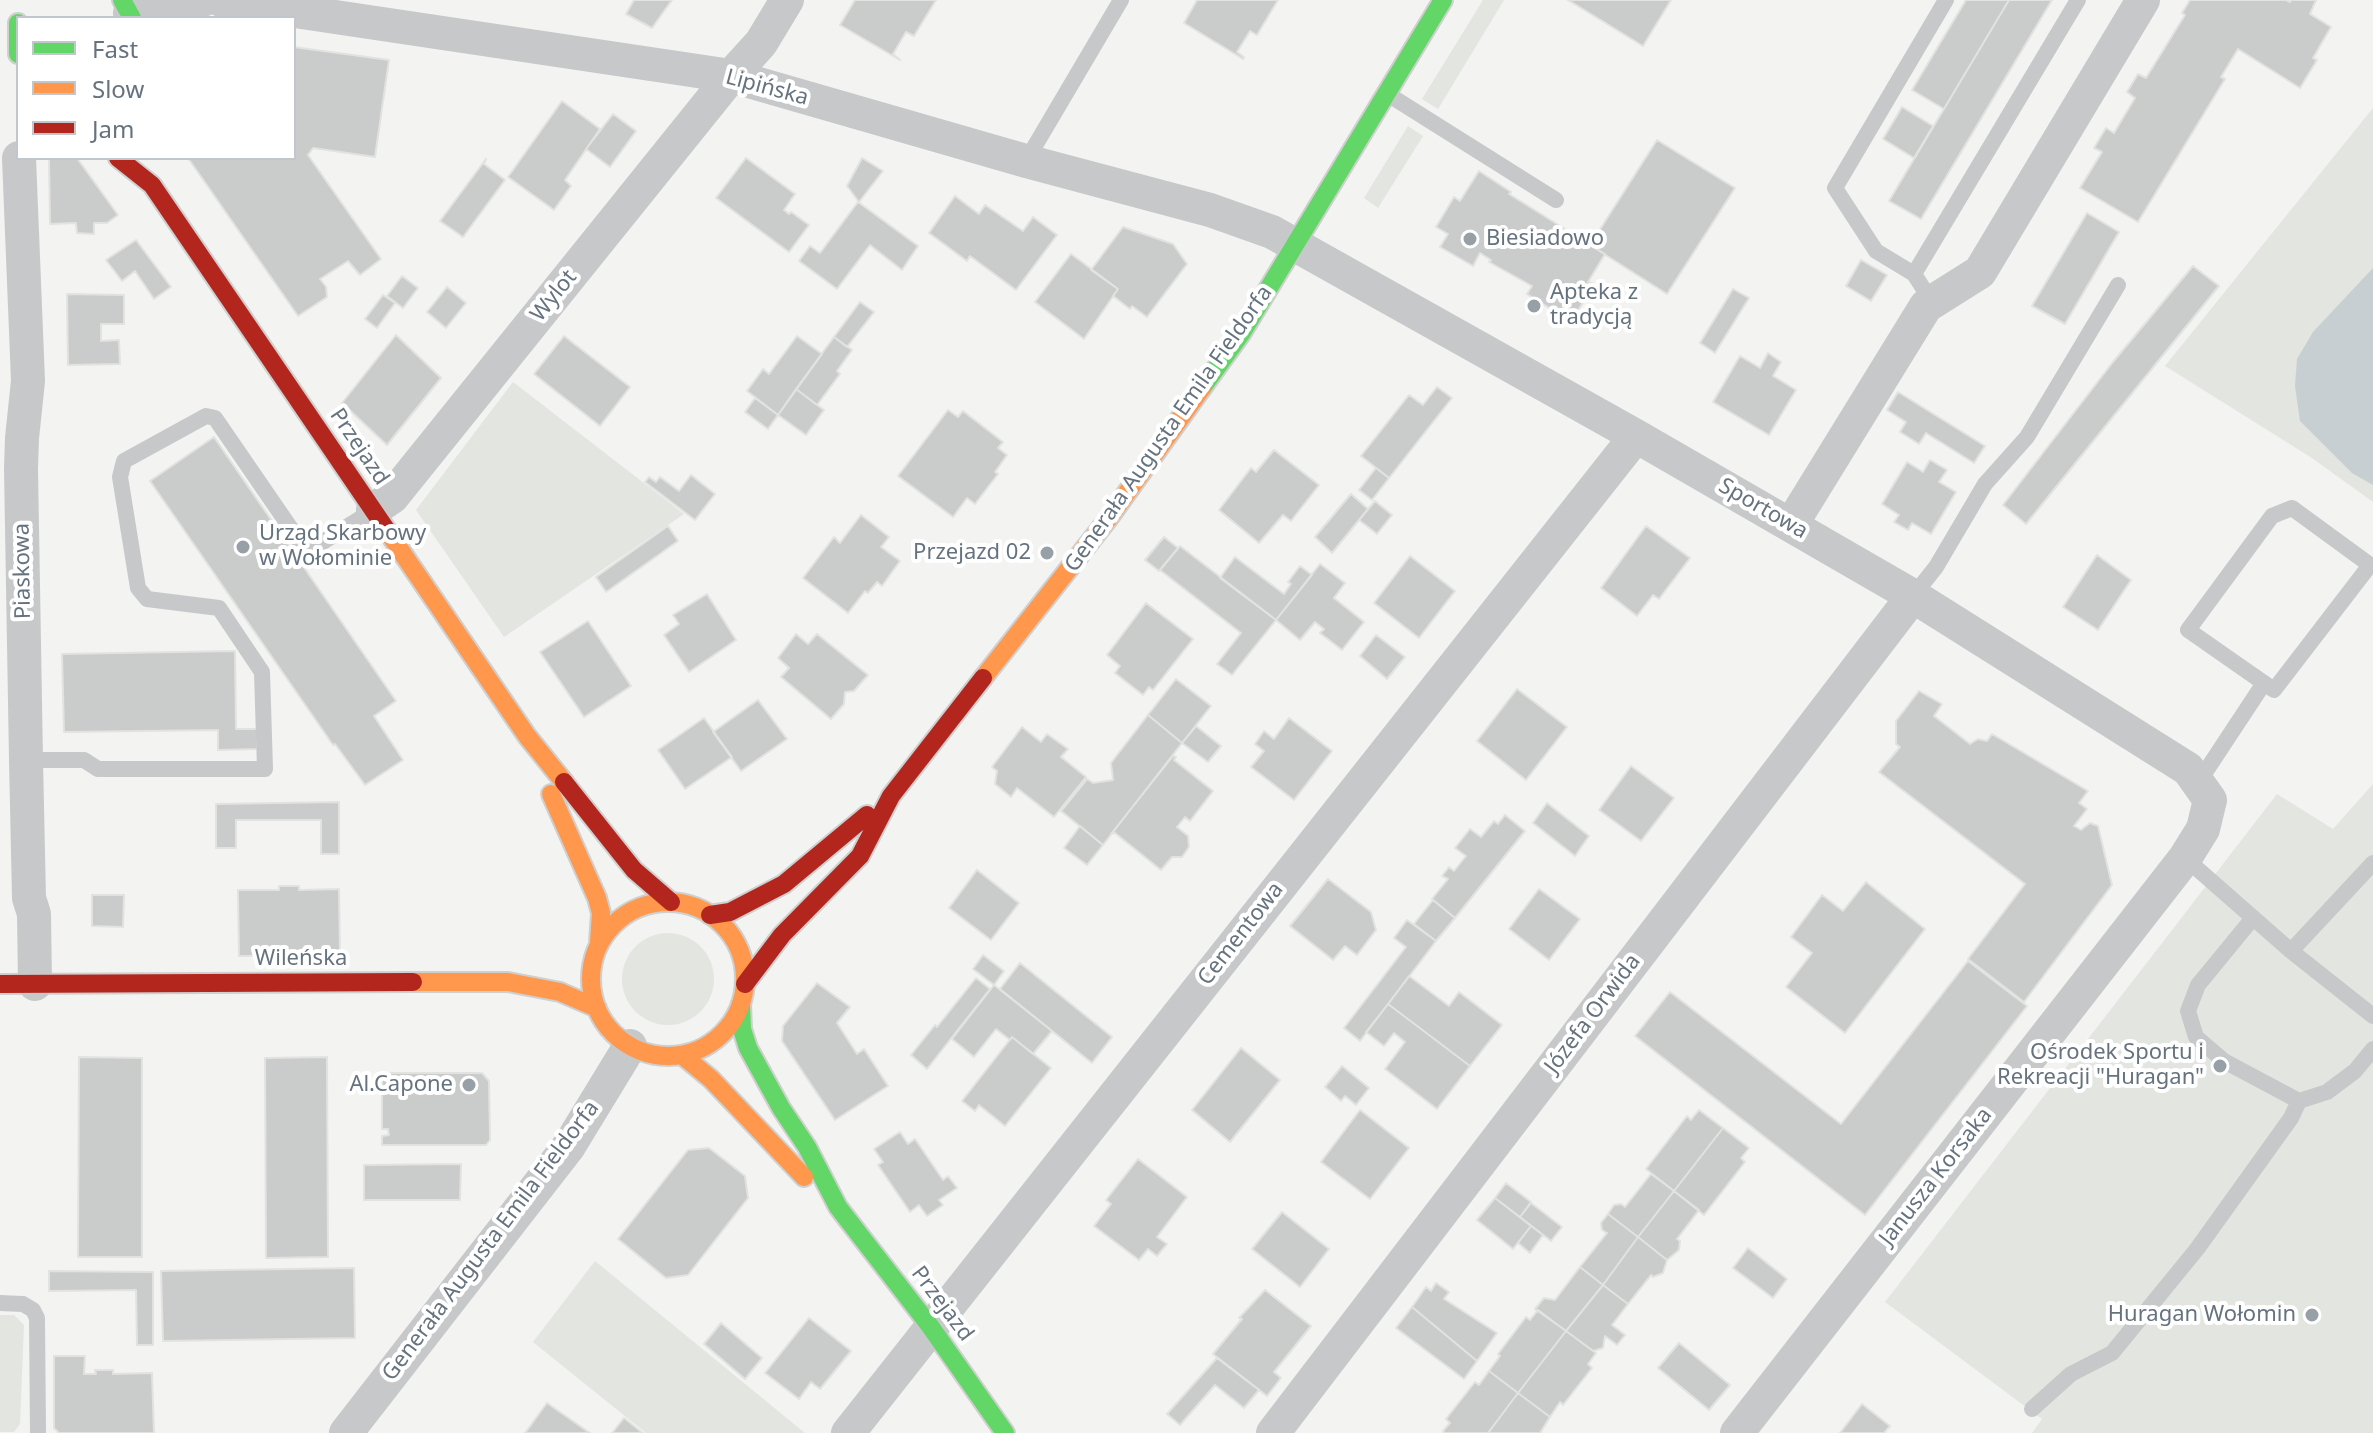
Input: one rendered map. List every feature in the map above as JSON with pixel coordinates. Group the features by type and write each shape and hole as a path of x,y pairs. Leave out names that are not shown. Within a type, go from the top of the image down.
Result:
{"street":[{"path":"128,10 203,0"},
{"name":"Lipińska","path":"221,0 280,4 731,76 1232,217 1297,245"},
{"name":"Wylot","path":"373,510 392,497 731,76 761,43 787,0"},
{"name":"Generała Augusta Emila Fieldorfa","path":"745,984 782,935 860,856 891,796 1108,519 1241,334 1443,0"},
{"path":"1791,525 1926,306 1923,288 1980,272 2143,0"},
{"name":"Piaskowa","path":"19,160 28,381 22,438 11,468 35,984"},
{"name":"Przejazd","path":"121,160 152,185 527,736 634,870 671,902"},
{"name":"Przejazd","path":"147,160 152,185"},
{"name":"Sportowa","path":"1297,245 1913,596 2188,769 2204,792"},
{"name":"Cementowa","path":"848,1433 1636,436"},
{"name":"Józefa Orwida","path":"1273,1433 1913,596"},
{"name":"Przejazd","path":"527,736 597,898 601,913 599,943"},
{"name":"Janusza Korsaka","path":"1737,1433 2185,858 2203,829 2204,792"},
{"name":"Generała Augusta Emila Fieldorfa","path":"710,915 730,912 784,884 891,796"},
{"path":"671,902 692,906 710,915 726,928 737,945 743,964 745,984 741,1004 732,1022 718,1038 701,1049 682,1055 662,1056 630,1046 604,1023 592,993 591,976 599,943 621,918 635,909 652,904 671,902"},
{"name":"Wileńska","path":"0,984 508,982 560,992 597,1008"},
{"name":"Przejazd","path":"741,1004 742,1029 748,1048 807,1147 838,1207 930,1326 1005,1433"},
{"name":"Generała Augusta Emila Fieldorfa","path":"346,1433 569,1146 630,1046"},
{"name":"Przejazd","path":"682,1055 711,1079 797,1171 838,1207"}],"lane":[{"path":"1026,161 1121,0"},
{"path":"1946,0 1835,188 1876,251 1923,288 2078,0"},
{"path":"1387,93 1556,200"},
{"path":"1913,596 1936,567 1985,484 2027,437 2118,285"},
{"path":"26,760 84,760 98,769 265,769 262,672 219,608 147,599 138,588 120,477 124,461 206,416 215,418 307,552 373,510"},
{"path":"2292,508 2370,565 2274,690 2264,683 2188,630 2272,516 2292,508"},
{"path":"2204,792 2264,683"},
{"path":"2185,858 2291,951 2373,1016"},
{"path":"2291,951 2373,863"},
{"path":"2253,918 2198,985 2188,1011 2196,1037 2224,1061 2299,1101 2327,1092 2355,1071 2373,1049"},
{"path":"2032,1409 2071,1374 2112,1353 2121,1343 2197,1249 2291,1118 2299,1101"},
{"path":"0,1303 23,1304 33,1310 37,1318 38,1433"}],"shaded area":[{"path":"1483,0 1504,0 1438,109 1422,99"},
{"path":"2373,108 2373,502 2312,458 2165,366"},
{"path":"1408,126 1423,136 1378,208 1364,198"},
{"path":"2373,268 2373,485 2352,473 2300,421 2295,386 2297,359 2313,332"},
{"path":"513,382 684,514 504,637 416,510"},
{"name":"Ośrodek Sportu i Rekreacji \"Huragan\"","path":"2373,784 2373,1433 2032,1433 2042,1419 1885,1302 2277,794 2333,829"},
{"path":"668,933 694,941 706,953 714,979 706,1005 694,1017 668,1025 642,1017 630,1005 622,979 630,953 642,941"},
{"path":"595,1261 805,1433 646,1433 533,1342"},
{"path":"0,1315 14,1315 24,1325 20,1424 14,1432 0,1432"}],"building":[{"path":"634,0 672,0 652,28 626,14"},
{"path":"855,0 936,0 914,36 906,32 893,54 900,60 840,25"},
{"path":"1197,0 1278,0 1257,35 1250,31 1237,52 1243,59 1184,23"},
{"path":"1568,0 1671,0 1643,46"},
{"path":"1966,0 2009,0 1944,109 1912,90"},
{"path":"2009,0 2052,0 1921,219 1889,201"},
{"path":"2190,0 2316,0 2310,14 2331,27 2313,58 2317,60 2300,88 2238,49 2221,77 2225,79 2138,222 2080,188 2102,152 2094,148 2106,128 2114,133 2135,98 2127,92 2138,74 2146,78 2185,15 2182,13"},
{"path":"296,47 389,60 375,157 313,148 308,155 381,259 360,275 348,261 320,279 326,287 327,297 298,316 189,160 296,160"},
{"path":"562,101 600,129 565,180 571,186 554,210 508,177"},
{"path":"1902,107 1933,126 1914,158 1883,139"},
{"path":"613,114 636,131 610,167 586,149"},
{"path":"1657,140 1735,188 1667,294 1590,245"},
{"path":"746,158 795,194 784,210 809,225 789,252 716,198"},
{"path":"862,158 883,171 859,202 847,186"},
{"path":"486,159 484,164 505,180 463,237 440,221"},
{"path":"49,160 78,160 118,215 107,223 94,223 94,234 77,233 76,223 50,224"},
{"path":"1479,171 1511,192 1509,194 1605,254 1588,282 1594,284 1576,314 1563,307 1559,314 1527,294 1532,286 1489,262 1491,260 1480,253 1473,266 1440,247 1448,234 1436,227 1454,197 1460,201"},
{"path":"955,196 979,214 985,205 1023,231 1033,217 1057,235 1016,290 970,256 967,261 929,233"},
{"path":"858,202 918,246 902,270 870,245 837,289 799,261 810,246 820,253"},
{"path":"2087,213 2119,232 2065,324 2032,306"},
{"path":"1123,227 1173,244 1187,264 1147,317 1113,296 1118,289 1091,270"},
{"path":"136,240 171,287 154,299 135,271 122,281 106,260"},
{"path":"1071,254 1118,289 1084,339 1035,302"},
{"path":"1861,260 1887,275 1871,301 1846,286"},
{"path":"2193,266 2219,286 2026,524 2003,505 2113,362"},
{"path":"402,276 418,288 403,308 387,296"},
{"path":"447,287 466,303 446,328 427,312"},
{"path":"1733,289 1749,298 1715,353 1700,343"},
{"path":"67,294 124,295 124,324 101,324 101,341 119,340 120,364 68,365"},
{"path":"383,295 395,303 377,328 365,319"},
{"path":"860,302 874,312 847,347 834,337"},
{"path":"396,335 441,378 387,445 342,403"},
{"path":"564,336 630,387 600,426 534,374"},
{"path":"797,336 822,354 778,415 747,391 763,369 769,374"},
{"path":"834,337 852,350 837,371 840,374 817,405 796,389"},
{"path":"1768,353 1781,362 1773,376 1796,390 1769,435 1713,402 1740,356 1760,368"},
{"path":"1437,387 1452,398 1389,478 1361,456 1409,395 1423,405"},
{"path":"796,389 824,410 806,435 778,415"},
{"path":"1898,392 1985,446 1974,463 1926,433 1919,444 1900,432 1906,422 1887,410"},
{"path":"755,398 778,415 768,429 745,412"},
{"path":"948,410 958,417 963,411 1003,442 998,448 1007,455 995,472 998,474 975,504 967,498 953,517 898,476"},
{"name":"Urząd Skarbowy w Wołominie","path":"214,437 396,701 374,716 403,760 365,785 333,745 150,481"},
{"path":"1274,450 1319,485 1291,521 1283,515 1259,543 1219,510 1251,468 1256,472"},
{"path":"1930,460 1947,470 1939,482 1956,492 1931,534 1912,523 1908,530 1894,522 1899,515 1882,504 1907,462 1923,472"},
{"path":"1376,468 1389,478 1372,500 1359,490"},
{"path":"691,475 715,494 695,520 645,482 649,477 656,482 660,477 679,491"},
{"path":"1351,494 1368,509 1332,553 1315,537"},
{"path":"1375,501 1392,515 1377,534 1359,520"},
{"path":"861,515 889,537 881,547 900,561 882,586 877,582 868,593 865,591 848,613 803,578 834,537 840,543"},
{"path":"668,526 678,541 606,592 596,577"},
{"path":"1646,526 1690,558 1659,599 1653,595 1637,616 1601,588"},
{"path":"1164,537 1178,548 1159,571 1145,560"},
{"path":"1180,546 1276,620 1232,675 1217,664 1241,633 1160,570"},
{"path":"2097,555 2131,580 2098,630 2063,607"},
{"path":"1410,556 1455,591 1419,638 1374,603"},
{"path":"1235,557 1284,594 1291,584 1288,582 1300,566 1312,575 1276,620 1220,578"},
{"path":"1320,564 1345,583 1334,598 1364,622 1342,650 1320,633 1324,629 1315,622 1300,640 1276,620"},
{"path":"707,594 736,640 689,672 664,635 679,624 673,615"},
{"path":"1146,603 1193,639 1153,690 1149,687 1143,695 1115,673 1120,666 1107,655"},
{"path":"588,621 631,686 584,717 540,652"},
{"path":"796,634 808,644 817,634 868,675 854,691 845,692 844,704 831,719 781,677 789,668 778,658"},
{"path":"1376,635 1405,657 1387,679 1360,656"},
{"path":"235,651 236,729 257,729 257,749 218,750 218,730 64,732 62,654"},
{"path":"1176,679 1211,706 1182,743 1148,715"},
{"path":"1517,689 1567,727 1526,780 1477,741"},
{"path":"1919,691 1942,704 1934,716 1970,744 1978,739 1987,741 1992,734 2088,791 2079,803 2087,809 2074,826 2081,830 2090,823 2098,826 2112,885 2024,1002 1968,959 2025,884 1879,772 1900,747 1896,744 1896,721"},
{"path":"758,700 787,739 741,771 713,732"},
{"path":"1148,715 1182,743 1103,845 1061,811 1087,779 1093,783 1113,780 1111,763"},
{"path":"704,718 732,757 685,789 658,750"},
{"path":"1289,718 1332,751 1294,800 1251,767 1264,751 1255,744 1264,731 1274,739"},
{"path":"1196,726 1221,746 1208,762 1182,743"},
{"path":"1022,727 1041,742 1047,734 1068,749 1061,757 1086,777 1054,817 1017,788 1011,797 995,784 997,771 992,767"},
{"path":"1173,756 1213,791 1190,821 1185,817 1177,827 1188,836 1189,847 1182,857 1172,857 1161,870 1115,833 1111,834"},
{"path":"1631,766 1674,798 1641,841 1599,810"},
{"path":"339,802 339,854 321,854 321,820 236,820 236,848 216,848 216,804"},
{"path":"1547,803 1589,836 1575,856 1533,823"},
{"path":"1505,815 1525,831 1455,918 1432,899 1448,879 1442,876 1449,867 1454,871 1466,856 1455,848 1470,829 1481,837 1494,821 1498,824"},
{"path":"1080,826 1103,845 1087,865 1064,848"},
{"path":"977,870 1019,903 991,940 949,908"},
{"path":"1328,879 1371,912 1376,930 1357,955 1345,946 1333,960 1290,926"},
{"path":"1866,882 1925,929 1845,1033 1786,987 1812,953 1791,937 1822,895 1843,911"},
{"path":"279,886 299,886 299,890 339,889 340,955 239,956 238,890 279,890"},
{"path":"1539,889 1580,919 1549,960 1509,929"},
{"path":"92,895 124,895 123,927 92,926"},
{"path":"1433,900 1455,918 1436,941 1414,924"},
{"path":"1407,920 1436,941 1360,1041 1344,1028 1406,947 1394,938"},
{"path":"983,955 1004,971 994,985 973,969"},
{"path":"1968,961 2027,1006 1865,1215 1635,1036 1670,992 1841,1124"},
{"path":"1020,963 1112,1037 1092,1063 1000,989"},
{"path":"1409,976 1449,1006 1459,992 1502,1025 1470,1066 1388,1004"},
{"path":"976,978 990,989 927,1069 911,1055"},
{"path":"817,983 850,1007 837,1023 857,1054 864,1049 888,1086 835,1120 782,1041 783,1026"},
{"path":"994,985 1052,1031 1033,1054 996,1029 974,1057 952,1039"},
{"path":"1388,1004 1470,1066 1437,1109 1385,1069 1405,1042 1394,1033 1384,1046 1366,1032"},
{"path":"1012,1037 1051,1068 1005,1126 979,1105 975,1111 962,1101"},
{"path":"1241,1048 1280,1080 1230,1142 1192,1110"},
{"path":"79,1057 142,1058 142,1257 78,1257"},
{"path":"327,1057 328,1257 266,1258 265,1058"},
{"path":"1342,1066 1369,1088 1356,1105 1345,1096 1341,1101 1325,1087"},
{"path":"382,1073 482,1073 489,1081 490,1140 486,1145 382,1145 382,1136 389,1135 388,1129 382,1129"},
{"path":"1360,1110 1409,1148 1370,1199 1321,1162"},
{"path":"1699,1110 1723,1128 1674,1191 1646,1169 1687,1116 1691,1120"},
{"path":"1723,1128 1749,1148 1741,1158 1745,1162 1704,1215 1674,1191"},
{"path":"900,1132 908,1144 915,1139 943,1180 948,1176 957,1188 939,1200 943,1205 927,1216 919,1205 910,1212 878,1165 883,1162 874,1149"},
{"path":"709,1148 745,1176 748,1198 688,1275 666,1278 618,1239 688,1150"},
{"path":"1138,1159 1187,1197 1157,1237 1167,1244 1157,1256 1148,1249 1139,1260 1094,1226 1111,1204 1106,1200"},
{"path":"461,1164 460,1200 364,1200 364,1165"},
{"path":"1651,1174 1674,1191 1638,1237 1608,1214 1614,1205 1625,1207"},
{"path":"1506,1183 1531,1202 1520,1217 1495,1198"},
{"path":"1674,1191 1699,1210 1677,1239 1680,1241 1679,1250 1667,1260 1638,1237"},
{"path":"1495,1198 1531,1226 1513,1249 1477,1220"},
{"path":"1531,1203 1562,1227 1551,1241 1520,1217"},
{"path":"1282,1212 1329,1249 1300,1287 1252,1249"},
{"path":"1608,1214 1638,1237 1603,1285 1580,1267 1607,1233 1602,1230 1601,1223"},
{"path":"1531,1226 1543,1235 1530,1253 1518,1243"},
{"path":"1638,1237 1667,1260 1663,1273 1651,1275 1628,1304 1603,1285"},
{"path":"1748,1248 1787,1279 1773,1298 1733,1268"},
{"path":"1580,1267 1603,1285 1566,1331 1535,1309 1544,1298 1555,1300"},
{"path":"354,1268 355,1338 163,1341 161,1271"},
{"path":"49,1271 153,1272 153,1345 137,1345 136,1290 49,1291"},
{"path":"1436,1283 1449,1292 1444,1299 1497,1333 1477,1361 1412,1307 1426,1287 1431,1291"},
{"path":"1603,1285 1628,1304 1612,1325 1625,1335 1617,1345 1605,1336 1603,1348 1593,1351 1566,1331"},
{"path":"1265,1290 1311,1326 1274,1372 1281,1378 1267,1396 1213,1354 1242,1319 1239,1318"},
{"path":"1412,1307 1477,1361 1464,1379 1396,1328"},
{"path":"1538,1310 1566,1331 1518,1393 1489,1371 1526,1317 1530,1320"},
{"path":"809,1318 851,1351 820,1389 811,1382 799,1399 765,1373"},
{"path":"721,1323 762,1358 745,1379 704,1344"},
{"path":"1566,1331 1596,1353 1588,1364 1592,1368 1550,1417 1518,1393"},
{"path":"1679,1343 1730,1385 1709,1410 1658,1368"},
{"path":"54,1356 85,1356 84,1374 96,1374 95,1370 113,1370 113,1374 152,1373 154,1433 59,1433 54,1428"},
{"path":"1217,1358 1259,1390 1244,1408 1215,1385 1180,1425 1167,1414"},
{"path":"1489,1371 1518,1393 1488,1433 1445,1433 1443,1431 1450,1423 1446,1419 1475,1382 1479,1385"},
{"path":"1518,1393 1550,1417 1540,1433 1488,1433"},
{"path":"547,1403 590,1433 525,1433"},
{"path":"1862,1404 1890,1426 1884,1433 1840,1433"},
{"path":"624,1418 643,1433 612,1433"}],"traffic: fast":[{"path":"122,0 131,16"},
{"path":"1202,388 1241,334 1443,0"},
{"path":"741,1004 742,1029 748,1048 807,1147 838,1207 930,1326 1005,1433"}],"traffic: slow":[{"path":"983,678 1108,519 1202,388"},
{"path":"388,532 527,736 564,782"},
{"path":"551,794 597,898 601,913 599,943"},
{"path":"668,902 697,908 722,925 739,950 745,979 739,1008 722,1033 697,1050 668,1056 639,1050 614,1033 597,1008 591,979 597,950 614,925 639,908 668,902"},
{"path":"413,982 508,982 560,992 597,1008"},
{"path":"682,1055 711,1079 804,1177"}],"traffic: jam":[{"path":"121,160 152,185 388,532"},
{"path":"745,984 782,935 860,856 891,796 983,678"},
{"path":"564,782 634,870 671,902"},
{"path":"710,915 730,912 784,884 867,815"},
{"path":"0,984 413,982"}],"place":[{"name":"Biesiadowo","path":"1470,239"},
{"name":"Apteka z tradycją","path":"1534,306"},
{"name":"Urząd Skarbowy w Wołominie","path":"243,547"},
{"name":"Przejazd 02","path":"1047,553"},
{"name":"Ośrodek Sportu i Rekreacji \"Huragan\"","path":"2220,1066"},
{"name":"Al.Capone","path":"469,1085"},
{"name":"Huragan Wołomin","path":"2312,1315"}]}
